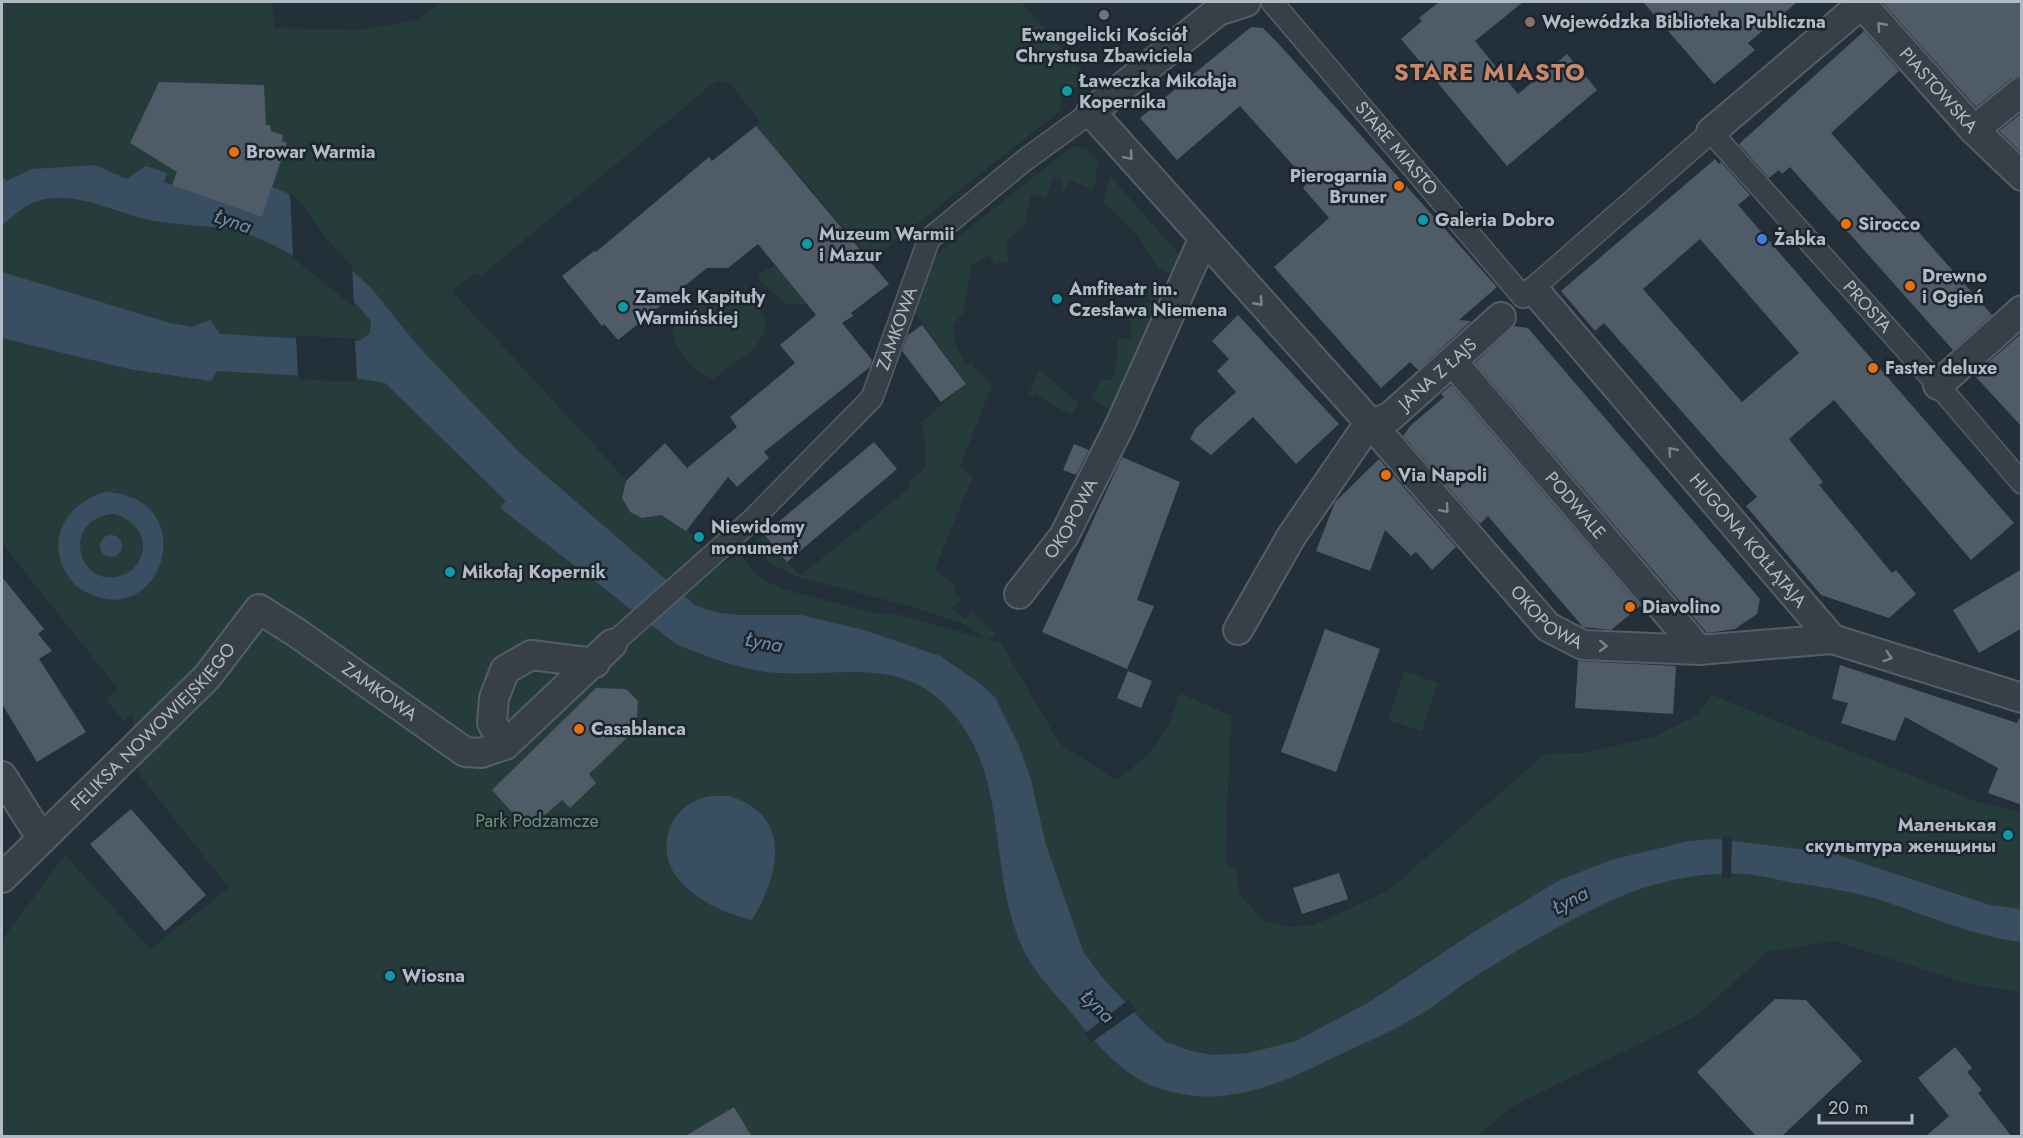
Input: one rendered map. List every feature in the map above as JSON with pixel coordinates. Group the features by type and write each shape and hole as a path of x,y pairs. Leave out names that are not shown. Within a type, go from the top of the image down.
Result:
{"street":[{"name":"ZAMKOWA","path":"259,609 306,639 465,752 481,753 505,745 705,559 752,520 872,398 929,239 1024,160 1091,112 1217,6 1246,2"},
{"name":"STARE MIASTO","path":"1272,2 1523,297 1711,132"},
{"path":"1711,132 1862,2"},
{"name":"PIASTOWSKA","path":"1862,2 1974,130 2022,176"},
{"path":"1974,130 2022,91"},
{"name":"OKOPOWA","path":"1091,112 1203,240 1371,424 1548,627 1583,645 1699,650 1832,639"},
{"name":"PROSTA","path":"1711,132 1938,385 2022,483"},
{"name":"OKOPOWA","path":"1019,594 1064,536 1120,425 1203,240"},
{"name":"HUGONA KOŁŁĄTAJA","path":"1535,291 1832,639"},
{"path":"1938,385 2022,310"},
{"name":"JANA Z ŁAJS","path":"1371,424 1389,417 1507,313"},
{"name":"PODWALE","path":"1452,361 1699,650"},
{"path":"1238,630 1291,537 1371,424"},
{"name":"FELIKSA NOWOWIEJSKIEGO","path":"2,878 207,677 259,609"},
{"path":"1832,639 2022,698"},
{"path":"505,745 492,723 494,698 505,670 531,655 603,654"},
{"path":"2,776 42,838"}],"green space":[{"name":"Park Podzamcze","path":"2,2 272,2 274,28 359,30 420,19 440,2 1021,2 1088,77 1061,100 1060,111 871,260 792,167 787,170 756,126 761,122 729,82 716,81 481,276 475,273 452,291 626,480 622,498 630,512 647,518 659,514 686,531 688,529 703,549 721,565 740,554 757,576 782,589 879,614 896,614 985,639 964,624 913,607 798,577 769,563 752,545 764,534 800,576 911,487 908,483 926,466 924,433 921,423 966,383 913,310 933,257 1073,146 1086,149 1098,161 1095,185 1091,190 1070,179 1063,194 1062,180 1053,177 1046,198 1031,194 1025,225 1006,241 1008,262 995,264 988,255 972,265 963,313 953,325 954,340 966,366 971,363 992,385 960,467 973,476 935,569 956,586 955,595 961,599 952,608 965,619 972,611 996,635 988,640 1001,643 1060,744 1116,780 1140,761 1157,743 1164,733 1180,693 1231,716 1225,861 1237,872 1239,894 1264,921 1288,927 1314,925 1388,891 1545,754 1586,753 1656,736 1697,715 1712,695 1977,802 2021,812 2021,992 1969,984 1834,941 1767,952 1698,1015 1513,1106 1477,1136 2,1136 2,940 65,855 150,949 229,888 139,774 133,712 123,721 106,699 118,689 2,543"},
{"path":"1110,176 1183,259 1175,276 1159,269 1136,233 1103,202"},
{"path":"775,266 807,304 787,304 758,280 760,273"},
{"path":"1157,285 1168,292 1114,411 1091,399 1101,379 1112,380 1117,360 1118,339 1132,338 1129,316 1141,314 1139,304 1150,302 1147,288"},
{"path":"726,291 746,297 754,303 761,311 765,322 764,332 752,350 713,379 685,359 675,344 673,328 709,295"},
{"path":"1039,370 1079,403 1071,415 1035,394 1033,397 1029,394"},
{"path":"1404,671 1438,683 1422,732 1388,720"}],"water":[{"name":"Łyna","path":"95,165 127,179 146,166 167,173 164,182 262,216 272,187 287,193 301,207 340,259 372,289 417,345 521,454 695,605 715,612 738,615 801,615 864,630 940,656 978,682 995,697 1018,744 1030,776 1046,845 1083,951 1102,977 1146,1025 1166,1042 1191,1051 1213,1055 1248,1053 1296,1041 1371,1001 1480,928 1560,880 1611,860 1689,841 1716,839 1832,853 1990,905 2021,909 2021,942 1985,935 1857,894 1746,874 1696,876 1646,887 1596,908 1498,962 1411,1020 1285,1080 1244,1093 1210,1097 1192,1096 1155,1087 1120,1066 1100,1047 1044,981 1024,952 1009,910 987,779 976,749 959,721 934,695 917,684 880,673 767,672 727,663 676,644 500,508 506,501 385,383 361,379 217,371 211,381 129,369 2,338 2,272 170,323 191,327 210,320 220,334 359,341 370,333 371,321 358,306 325,277 266,241 246,234 228,229 150,220 93,203 63,198 49,198 35,202 2,225 3,177 6,181 32,169"},
{"path":"105,492 135,499 153,513 162,533 163,554 155,574 141,590 122,599 98,597 83,590 73,583 63,566 59,552 62,527 78,506","holes":["114,514 128,520 138,530 143,551 138,562 129,572 120,576 105,577 93,572 85,563 81,551 81,539 86,527 97,518"]},
{"path":"111,535 119,538 122,546 119,554 111,557 103,554 100,546 103,538"},
{"path":"729,796 750,805 764,817 772,832 775,849 774,866 769,884 752,920 721,910 693,893 677,877 667,856 668,834 678,814 701,798"}],"pier":[{"path":"290,192 303,205 326,238 352,266 354,307 293,258"},
{"path":"296,336 355,338 357,382 298,379"},
{"path":"1722,837 1732,838 1731,878 1722,878"},
{"path":"1128,1000 1137,1010 1092,1042 1084,1034"}],"building":[{"path":"1439,2 1523,2 1475,41 1518,94 1567,54 1597,90 1507,166 1401,39 1422,21 1419,18"},
{"path":"1643,2 1797,2 1748,43 1755,50 1714,84"},
{"path":"1882,2 2022,2 2022,75 2012,78 1976,107"},
{"path":"1251,27 1263,28 1277,42 1497,287 1459,320 1471,321 1418,370 1410,362 1381,388 1274,267 1329,218 1303,188 1308,182 1240,106 1177,160 1140,118"},
{"path":"1864,31 1899,71 1831,133 1992,315 1953,350 1790,167 1782,174 1779,170 1769,178 1739,144"},
{"name":"Browar Warmia","path":"159,82 264,85 266,125 270,125 271,131 283,135 282,141 287,143 262,217 172,185 177,172 130,143"},
{"path":"2022,113 2022,153 1999,131"},
{"name":"Zamek Kapituły Warmińskiej","path":"756,126 889,284 851,313 853,316 842,323 872,360 870,367 764,452 769,458 737,487 728,477 686,531 661,515 642,518 630,512 622,498 626,481 665,443 687,468 737,427 730,417 795,363 780,345 816,315 758,244 728,268 707,268 618,340 604,324 602,326 562,276 594,251 596,252 709,157 712,161"},
{"path":"1715,159 1719,164 1721,162 1750,195 1738,205 2014,523 1971,560 1834,400 1789,439 1823,482 1819,485 1892,573 1896,570 1916,594 1889,618 1821,595 1746,506 1757,497 1604,323 1595,331 1561,291","holes":["1700,239 1799,353 1742,402 1643,289"]},
{"path":"1238,315 1339,424 1296,464 1253,417 1211,455 1190,439 1196,428 1236,392 1217,371 1229,359 1212,341"},
{"path":"922,325 966,384 941,402 902,351 908,335"},
{"path":"1514,326 1528,328 1760,599 1757,614 1735,629 1707,633 1475,363"},
{"path":"2022,333 2022,427 1974,375"},
{"path":"1451,385 1640,606 1611,630 1583,627 1488,516 1480,524 1403,436 1410,426 1444,397 1441,394"},
{"path":"874,442 897,469 787,562 764,534"},
{"path":"1074,444 1089,450 1076,475 1063,470"},
{"path":"1122,457 1180,482 1137,600 1154,606 1127,669 1042,632"},
{"path":"1379,459 1456,547 1432,570 1416,552 1411,556 1385,530 1370,571 1316,551 1335,502"},
{"path":"2022,569 2022,628 1979,653 1953,610"},
{"path":"2,577 44,629 38,634 52,651 39,659 86,732 37,762 2,704"},
{"path":"1325,629 1380,649 1336,772 1281,752"},
{"path":"1578,661 1676,666 1673,714 1575,708"},
{"path":"1840,665 2017,723 2022,714 2022,805 1988,793 1998,768 1905,717 1895,741 1841,723 1848,703 1832,699"},
{"path":"1128,671 1152,681 1141,708 1117,698"},
{"path":"596,688 626,689 638,701 636,729 589,774 596,783 570,808 562,800 528,830 492,790"},
{"path":"131,809 206,895 165,931 90,844"},
{"path":"1339,873 1348,899 1302,914 1293,888"},
{"path":"1775,999 1806,1000 1862,1061 1781,1137 1757,1137 1697,1072"},
{"path":"1955,1047 1972,1068 1967,1072 1982,1090 1978,1093 2012,1137 1925,1137 1949,1116 1918,1078"},
{"path":"734,1107 752,1137 684,1137"}],"place":[{"name":"Ewangelicki Kościół Chrystusa Zbawiciela","path":"1104,15"},
{"name":"Wojewódzka Biblioteka Publiczna","path":"1530,22"},
{"name":"Ławeczka Mikołaja Kopernika","path":"1067,91"},
{"name":"Browar Warmia","path":"234,152"},
{"name":"Pierogarnia Bruner","path":"1399,186"},
{"name":"Galeria Dobro","path":"1423,220"},
{"name":"Sirocco","path":"1846,224"},
{"name":"Żabka","path":"1762,239"},
{"name":"Muzeum Warmii i Mazur","path":"807,244"},
{"name":"Drewno i Ogień","path":"1910,286"},
{"name":"Amfiteatr im. Czesława Niemena","path":"1057,299"},
{"name":"Zamek Kapituły Warmińskiej","path":"623,307"},
{"name":"Faster deluxe","path":"1873,368"},
{"name":"Via Napoli","path":"1386,475"},
{"name":"Niewidomy monument","path":"699,537"},
{"name":"Mikołaj Kopernik","path":"450,572"},
{"name":"Diavolino","path":"1630,607"},
{"name":"Casablanca","path":"579,729"},
{"name":"Маленькая скульптура женщины","path":"2008,835"},
{"name":"Wiosna","path":"390,976"}],"district":[{"name":"STARE MIASTO","path":"1490,72"}]}
